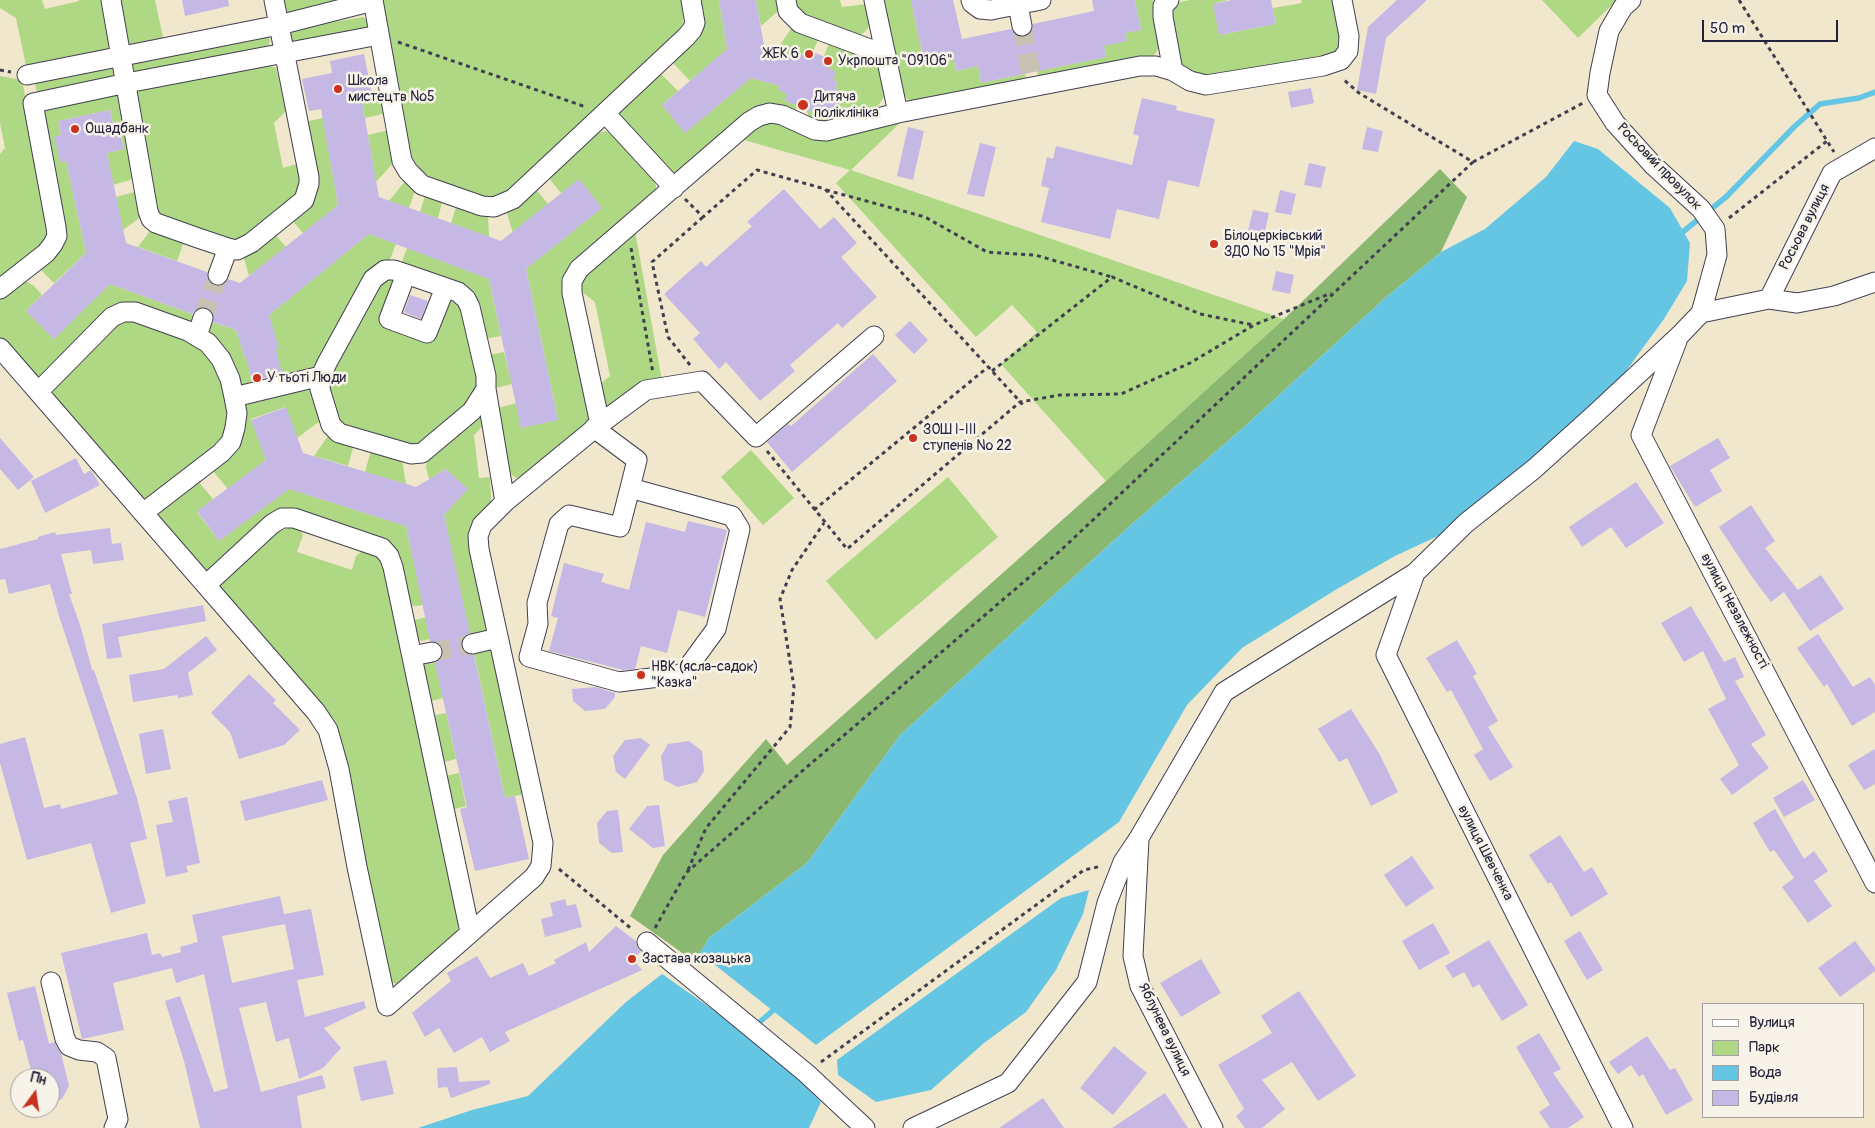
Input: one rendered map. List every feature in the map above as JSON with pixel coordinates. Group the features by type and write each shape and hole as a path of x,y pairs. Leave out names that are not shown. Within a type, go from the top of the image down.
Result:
{"street":[{"path":"111,0 148,211 151,218 156,223 237,250 251,243 304,200 307,192 309,177 274,0"},
{"path":"27,75 279,25 373,1 402,160 414,179 422,186 482,206 494,207 514,199 692,30 695,23 692,0"},
{"path":"786,0 788,11 800,23 886,54"},
{"path":"874,0 898,113"},
{"path":"971,0 972,3 980,8 991,10 1041,0"},
{"path":"1169,0 1163,6 1163,17 1172,71"},
{"path":"630,488 732,516 740,529 716,629 683,674 619,682 529,657 538,624 538,603 559,524 569,515 620,527 637,460 597,426 572,293 572,281 579,269 749,122 759,116 770,113 815,130 826,131 1032,79 1140,66 1156,66 1172,71 1190,81 1206,85 1327,64 1341,60 1348,51 1349,36 1342,0"},
{"path":"1598,95 1600,73 1609,31 1623,7 1631,0"},
{"path":"1018,5 1022,26"},
{"path":"0,288 46,253 57,236 33,103 126,83 379,35"},
{"name":"Росьовий провулок","path":"1598,95 1615,123 1653,165 1701,209 1713,227"},
{"path":"605,113 674,188"},
{"name":"Росьова вулиця","path":"1769,299 1832,173 1875,148"},
{"path":"913,1128 1008,1083 1087,982 1107,904 1123,862 1224,692 1415,573 1466,523 1534,469 1680,335 1701,313 1717,255 1713,227"},
{"path":"218,276 228,248"},
{"path":"486,389 472,411 422,453 411,454 339,433 331,424 320,389 321,376 373,279 385,270 394,270 458,292 466,299 470,307 486,376 486,389 505,502"},
{"path":"406,274 389,319 427,333 445,288"},
{"path":"1701,313 1769,299 1796,303 1834,296 1875,282"},
{"path":"38,392 112,317 123,312 135,312 197,336 208,343 221,359 230,379 237,413 231,442 221,453 143,513"},
{"path":"197,336 203,318"},
{"name":"вулиця Незалежності","path":"1680,335 1641,435 1875,883"},
{"path":"0,348 316,712 328,730 339,769 357,867 387,1006 534,877 541,866 543,856 543,843 479,549 478,536 482,525 505,502 597,426 646,390 702,382 756,437 874,336"},
{"path":"234,397 321,376"},
{"path":"206,585 272,524 282,518 294,518 382,548 389,556 393,567 470,932"},
{"name":"вулиця Шевченка","path":"1415,573 1386,655 1623,1128"},
{"path":"472,644 498,638"},
{"path":"412,656 432,652"},
{"name":"Яблунева вулиця","path":"1139,838 1133,956 1140,986 1213,1128"},
{"path":"647,942 806,1073 864,1128"},
{"path":"51,982 65,1039 69,1046 79,1050 97,1052 106,1058 118,1119 114,1128"}],"path":[{"path":"1739,0 1843,166"},
{"path":"379,35 605,113"},
{"path":"1327,64 1359,93 1473,162"},
{"path":"686,872 1060,551 1473,162 1598,95"},
{"path":"1713,227 1827,141"},
{"path":"702,382 668,337 652,262 757,170 925,217 987,252 1035,255 1112,277 1200,314 1254,325"},
{"path":"674,188 702,217"},
{"path":"825,189 1025,408"},
{"path":"627,228 656,389"},
{"path":"992,371 1112,277"},
{"path":"756,437 847,549 1020,402 1060,395 1121,394 1190,363 1254,325 1333,292"},
{"path":"814,510 988,367"},
{"path":"543,856 647,942 686,872 706,828 790,726 794,687 780,599 792,570 824,523"},
{"path":"806,1073 1084,870 1123,862"}],"green space":[{"path":"0,0 42,0 45,9 79,0 105,0 114,43 109,52 26,66 16,18 0,8"},
{"path":"119,0 155,0 164,42 132,46 129,43"},
{"path":"280,0 362,0 289,14 284,11"},
{"path":"381,0 683,0 685,9 682,28 510,191 494,198 483,197 423,173 411,155"},
{"path":"698,0 719,0 727,49 690,81 672,62"},
{"path":"756,0 776,0 778,11 761,26"},
{"path":"793,0 840,0 842,7 868,4 870,24 866,31 859,36 851,35 799,12"},
{"path":"883,0 911,0 924,62 953,56 956,71 978,66 981,83 1025,74 1027,82 911,102 903,95"},
{"path":"1135,0 1153,0 1161,39 1160,46 1153,57 1039,79 1037,71 1106,57 1104,46 1125,33 1141,30"},
{"path":"1190,0 1228,0 1213,4 1220,35 1276,24 1273,8 1302,3 1301,0 1336,0 1343,40 1336,52 1330,56 1202,78 1182,66 1172,19 1172,13 1176,6 1180,2"},
{"path":"1542,0 1617,0 1578,38"},
{"path":"363,17 369,22 369,26 365,29 295,42 291,40 290,32 293,29"},
{"path":"792,27 819,37 813,52 808,50 806,56 799,53 797,59 777,50"},
{"path":"263,35 270,40 266,47 137,73 132,68 132,64 135,61"},
{"path":"830,41 873,58 878,62 884,97 875,110 827,122 810,120 806,109 827,117 831,109 837,110 843,93 835,89 838,82 833,80 836,72 829,69 832,60 824,56"},
{"path":"265,64 276,68 286,111 274,123 283,168 297,164 300,177 297,192 246,237 238,240 230,241 162,217 157,210 137,99 138,92 143,88"},
{"path":"112,67 114,74 111,77 37,92 34,80"},
{"path":"660,73 678,91 662,105 685,133 751,78 780,86 778,90 787,94 785,101 798,106 796,110 790,112 770,107 680,175 667,169 619,116 620,110"},
{"path":"0,76 22,80 50,230 45,244 0,278 0,154 5,148 0,123"},
{"path":"115,93 119,95 134,176 130,180 113,185 107,153 124,149 119,122 113,123 110,110 58,121 61,135 55,137 60,162 66,161 86,253 54,283 40,269 54,257 43,112 47,107"},
{"path":"384,98 386,113 365,118 362,102"},
{"path":"323,118 338,205 303,233 291,219 309,202 305,122"},
{"path":"769,121 779,122 821,141 901,122 851,170 1284,319 1106,481 1001,364 1037,332 1012,305 976,337 836,183 850,170 740,139 752,129"},
{"path":"389,130 395,161 376,182 368,135"},
{"path":"607,132 613,135 653,179 656,193 576,261 589,418 585,425 521,477 516,478 509,469 498,408 516,403 521,428 558,420 526,269 602,208 579,180 561,193 550,177 594,134"},
{"path":"1440,169 1467,197 1441,252 1384,299 1243,428 1133,523 900,735 807,863 709,938 700,953 688,957 630,916 663,855 766,739 787,765 1106,481 1284,319"},
{"path":"406,180 416,188 409,208 389,201"},
{"path":"535,188 548,204 513,233 506,210"},
{"path":"138,191 142,216 123,230 116,197"},
{"path":"426,193 443,199 438,218 420,212"},
{"path":"457,204 488,214 489,237 451,223"},
{"path":"153,227 185,239 177,261 138,247"},
{"path":"635,231 662,381 605,410 599,385 610,376 595,302 582,292 581,280"},
{"path":"273,232 286,247 249,276 243,255"},
{"path":"369,234 396,244 389,262 314,370 282,377 279,363 249,370 252,384 238,387 205,333 209,321 236,330 245,358 278,348 269,315"},
{"path":"407,248 489,279 501,336 484,339 478,311 400,267"},
{"path":"398,278 382,322 431,340 447,296 462,305 479,383 476,394 426,443 410,446 344,428 338,422 329,387 330,378 380,287 387,280"},
{"path":"23,280 33,285 42,295 26,311 54,339 110,284 197,316 192,329 127,304 42,378 36,378 0,338 0,298"},
{"path":"130,318 186,338 209,356 221,379 227,406 226,427 223,437 216,447 151,496 144,499 139,497 55,400 53,392 56,383 114,324"},
{"path":"504,352 512,384 495,388 489,355"},
{"path":"311,384 320,421 297,438 285,407 251,419 266,460 228,489 212,470 242,402"},
{"path":"479,415 482,416 483,426 474,435 479,478 490,477 491,496 491,504 481,512 490,631 470,636 444,515 468,489 446,469 429,479 426,467 428,458"},
{"path":"328,436 354,444 348,466 314,456"},
{"path":"371,450 402,460 406,484 365,472"},
{"path":"751,450 794,498 763,525 721,477"},
{"path":"948,477 998,537 876,640 826,581"},
{"path":"197,480 213,499 197,512 219,541 289,489 406,526 423,605 410,605 398,558 293,512 207,574 158,517 159,511"},
{"path":"291,527 299,529 303,535 297,552 352,570 356,556 366,550 376,554 385,565 459,918 457,934 399,985 388,981 339,737 219,588 220,580 275,533"},
{"path":"426,617 430,639 421,641 414,637 412,626 415,620"},
{"path":"494,644 525,794 505,798 473,649"},
{"path":"434,657 443,698 428,702 420,661"},
{"path":"446,713 456,759 441,763 431,716"},
{"path":"459,773 466,806 451,810 444,776"}],"water":[{"path":"1574,141 1598,149 1670,208 1690,243 1687,281 1664,319 1594,415 1466,523 1395,556 1337,589 1242,648 1187,705 1119,822 816,1045 700,953 709,938 807,863 900,735 1133,523 1243,428 1384,299 1441,252 1485,229 1546,177"},
{"path":"1089,890 1083,914 1056,970 1026,1012 984,1043 931,1090 876,1102 838,1075 837,1060 1061,898"},
{"path":"662,974 725,1018 797,1077 821,1102 809,1128 418,1128 472,1110 528,1096 626,1002"}],"building":[{"path":"182,0 228,0 229,6 185,16"},
{"path":"719,0 756,0 764,45 797,59 799,53 806,56 808,50 833,60 829,69 836,72 833,80 838,82 835,89 843,92 836,111 831,109 827,118 785,101 787,94 778,90 780,86 751,78 685,133 662,105 727,49"},
{"path":"911,0 953,0 962,39 1011,29 1018,36 1025,37 1032,30 1033,24 1094,11 1092,0 1135,0 1141,30 1125,33 1127,41 1104,46 1106,57 981,83 978,66 956,71 953,56 924,62"},
{"path":"1232,0 1271,0 1276,24 1219,35 1213,4"},
{"path":"1397,0 1427,0 1386,38 1376,94 1357,90 1368,27"},
{"path":"364,54 373,100 362,102 379,197 501,241 579,179 602,208 526,269 558,420 521,428 489,279 369,234 269,315 279,348 276,349 282,374 252,381 236,330 213,322 214,315 206,307 196,309 192,314 110,284 54,339 26,311 86,253 66,161 60,162 54,136 61,135 58,121 110,110 113,123 118,122 124,149 107,153 126,243 207,272 209,282 215,286 225,284 228,279 240,283 338,205 321,109 309,111 302,79 332,73 330,61"},
{"path":"1311,88 1314,103 1291,108 1288,92"},
{"path":"1142,98 1177,106 1176,110 1215,119 1199,187 1168,180 1159,219 1117,209 1110,239 1041,222 1049,188 1041,186 1047,157 1053,159 1056,146 1132,165 1139,136 1133,134"},
{"path":"908,127 924,131 913,180 897,176"},
{"path":"1367,127 1383,131 1378,152 1362,149"},
{"path":"980,143 996,147 984,197 967,194"},
{"path":"1309,163 1326,167 1321,188 1304,185"},
{"path":"784,189 820,229 834,217 857,243 841,257 877,297 842,328 838,323 790,365 795,371 760,401 726,362 719,369 693,339 700,333 664,294 701,261 706,267 752,226 747,222"},
{"path":"1280,190 1296,194 1291,215 1275,212"},
{"path":"1253,210 1269,213 1264,235 1248,231"},
{"path":"1276,271 1294,275 1290,294 1272,290"},
{"path":"410,295 428,301 421,319 404,312"},
{"path":"910,321 928,340 914,354 895,335"},
{"path":"873,354 897,381 792,472 767,442 788,424 791,426"},
{"path":"286,407 303,453 416,487 446,469 468,489 444,515 470,633 464,636 461,646 464,652 474,655 505,798 515,796 529,859 475,871 460,809 467,807 435,663 442,656 443,649 440,644 430,641 406,526 289,489 219,541 197,511 266,460 251,420"},
{"path":"0,438 34,477 18,490 0,469"},
{"path":"1718,438 1730,458 1710,470 1722,491 1695,507 1670,466"},
{"path":"76,458 84,474 91,470 100,485 45,513 31,481"},
{"path":"1636,482 1664,523 1626,548 1611,527 1582,547 1569,527"},
{"path":"1751,505 1775,541 1765,548 1798,590 1821,575 1844,609 1810,631 1784,592 1771,602 1719,527"},
{"path":"688,521 727,530 705,617 678,610 667,653 641,646 635,669 623,670 549,651 558,618 551,616 564,563 604,574 601,582 629,590 646,522 685,532"},
{"path":"110,528 112,544 121,543 124,560 93,564 91,550 61,554 72,594 69,594 81,628 92,670 94,670 137,798 147,839 130,843 146,903 111,913 91,843 27,860 0,763 0,744 25,737 44,808 60,804 61,809 118,794 50,584 9,594 5,579 0,580 0,549 38,539 38,537 55,532 56,535"},
{"path":"203,605 206,621 118,637 122,657 107,659 102,624"},
{"path":"1691,606 1724,662 1735,657 1744,677 1735,681 1766,735 1751,744 1769,768 1732,795 1720,779 1739,765 1708,709 1726,699 1703,651 1684,662 1661,623"},
{"path":"1818,634 1853,687 1870,677 1875,685 1875,712 1852,726 1827,684 1824,687 1797,648"},
{"path":"206,636 217,650 188,673 193,695 178,698 177,695 133,702 129,675 164,669"},
{"path":"1457,640 1477,674 1473,676 1498,721 1488,727 1513,767 1490,781 1474,755 1483,749 1451,690 1447,692 1426,658"},
{"path":"249,674 276,700 273,703 300,730 284,745 239,759 230,732 211,713"},
{"path":"596,687 615,693 615,697 605,709 585,711 573,701 572,689"},
{"path":"1351,709 1380,755 1398,792 1371,806 1347,758 1339,762 1318,729"},
{"path":"163,729 171,769 146,774 139,734"},
{"path":"641,738 650,745 625,779 616,772 613,756 625,740"},
{"path":"689,741 702,751 704,771 697,782 678,787 664,780 661,756 668,744"},
{"path":"1875,749 1875,784 1864,790 1848,765"},
{"path":"322,780 328,800 245,821 240,801"},
{"path":"1803,780 1815,800 1784,817 1773,798"},
{"path":"187,797 200,863 186,866 188,872 166,877 156,825 173,822 168,801"},
{"path":"659,805 665,846 653,848 629,829 647,806"},
{"path":"1775,809 1804,859 1814,851 1828,871 1814,881 1832,906 1808,923 1782,887 1794,878 1774,850 1770,852 1753,823"},
{"path":"618,810 623,852 612,853 599,843 597,823 607,811"},
{"path":"1560,835 1584,872 1592,867 1608,894 1571,917 1551,882 1548,884 1529,855"},
{"path":"1412,856 1434,888 1406,907 1384,875"},
{"path":"280,896 284,914 311,909 324,975 297,980 305,1017 364,1001 366,1008 324,1028 341,1048 323,1068 299,1079 289,1038 276,1042 266,1002 239,1008 261,1092 322,1075 326,1088 297,1096 302,1128 200,1128 184,1061 165,1001 180,996 214,1092 228,1088 204,974 176,983 172,968 113,983 124,1030 82,1039 61,953 147,933 152,955 160,953 162,957 181,952 180,947 198,942 192,915","holes":["285,924 294,969 232,983 222,936"]},
{"path":"565,899 567,906 576,904 582,927 545,937 541,919 553,916 550,903"},
{"path":"1433,923 1450,953 1419,970 1402,941"},
{"path":"616,926 636,941 641,952 632,958 642,970 505,1032 510,1041 490,1052 482,1037 454,1053 439,1028 425,1037 412,1013 451,981 447,973 477,956 490,978 523,963 529,976 556,963 554,960 586,942 589,952"},
{"path":"1580,931 1603,970 1587,980 1564,941"},
{"path":"1489,940 1528,1005 1502,1021 1479,984 1473,988 1464,972 1453,978 1445,966"},
{"path":"1855,941 1875,968 1875,971 1840,997 1818,968"},
{"path":"1201,959 1221,993 1181,1017 1160,983"},
{"path":"35,986 49,1044 54,1042 61,1053 69,1086 62,1099 60,1100 60,1068 30,1068 23,1040 19,1041 7,993"},
{"path":"1299,991 1356,1076 1318,1101 1292,1062 1262,1080 1285,1109 1262,1128 1245,1128 1236,1116 1244,1109 1218,1065 1272,1033 1261,1016"},
{"path":"1539,1033 1561,1069 1553,1073 1584,1117 1568,1128 1550,1128 1539,1112 1550,1105 1516,1047"},
{"path":"1647,1036 1670,1070 1675,1068 1693,1100 1666,1115 1643,1074 1639,1077 1631,1065 1618,1074 1609,1062"},
{"path":"1114,1046 1147,1073 1113,1115 1080,1088"},
{"path":"386,1060 394,1094 361,1101 353,1067"},
{"path":"457,1067 459,1082 490,1080 490,1084 451,1098 447,1087 438,1088 437,1068"},
{"path":"1165,1093 1188,1128 1112,1128"},
{"path":"1043,1098 1064,1128 999,1128"}],"waterway":[{"path":"1679,235 1726,197 1795,126 1820,104 1859,98 1875,92"},
{"path":"754,1027 777,1007"}],"tunnel":[{"path":"1022,26 1031,73"},
{"path":"203,318 218,275"},
{"path":"432,652 472,644"}],"place":[{"name":"ЖЕК 6","path":"809,54"},
{"name":"Укрпошта \"09106\"","path":"828,61"},
{"name":"Школа мистецтв №5","path":"338,89"},
{"name":"Дитяча поліклініка","path":"803,105"},
{"name":"Ощадбанк","path":"75,129"},
{"name":"Білоцерківський ЗДО № 15 \"Мрія\"","path":"1214,244"},
{"name":"У тьоті Люди","path":"257,378"},
{"name":"ЗОШ І-ІІІ ступенів № 22","path":"913,438"},
{"name":"НВК (ясла-садок) \"Казка\"","path":"641,675"},
{"name":"Застава козацька","path":"632,959"}]}
